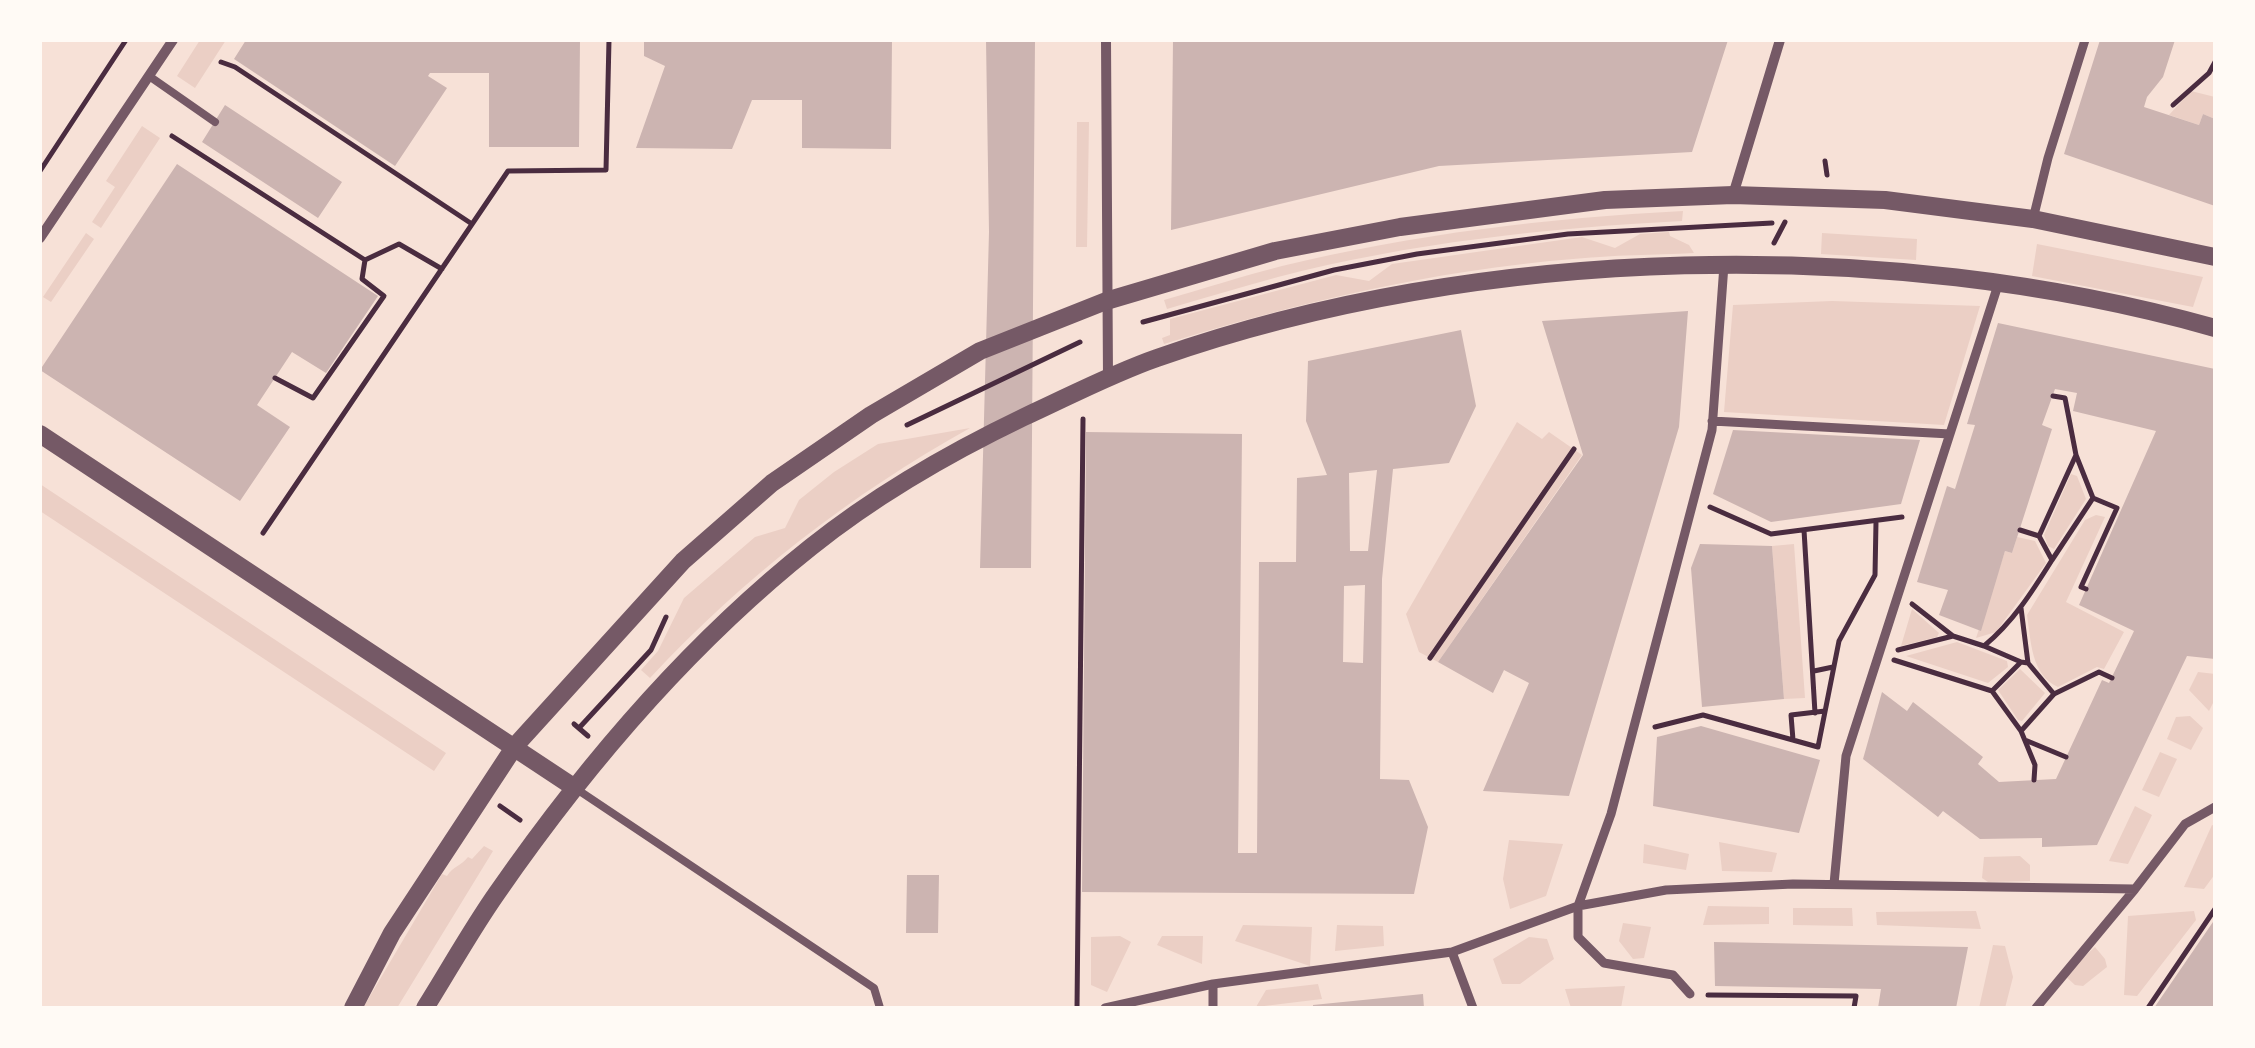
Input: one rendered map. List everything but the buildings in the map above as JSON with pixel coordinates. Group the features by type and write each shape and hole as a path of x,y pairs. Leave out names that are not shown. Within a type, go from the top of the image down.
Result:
{"street":[{"path":"40,238 173,40"},
{"path":"1106,40 1108,378"},
{"path":"1724,195 1780,40"},
{"path":"2034,219 2048,158 2085,40"},
{"path":"353,1008 392,933 516,746 683,561 772,483 872,415 980,352 1106,301 1275,252 1400,227 1606,200 1724,195 1885,200 2034,219 2215,256"},
{"path":"1690,994 1673,976 1604,963 1578,938 1578,906 1612,814 1712,420 1721,265"},
{"path":"425,1008 494,896 575,788 700,647 814,544 964,446 1158,357 1339,308 1439,290 1574,272 1721,265 1878,270 1998,283 2215,328"},
{"path":"1834,884 1846,756 1998,283"},
{"path":"1712,420 1950,434"},
{"path":"40,434 575,788"},
{"path":"2036,1008 2185,824 2215,807"},
{"path":"1105,1008 1213,984 1452,952 1578,906 1666,890 1834,884 2135,889"},
{"path":"1452,952 1473,1008"},
{"path":"1213,984 1213,1008"}],"lane":[{"path":"149,76 214,122"},
{"path":"575,788 874,988 880,1008"}],"path":[{"path":"40,171 126,40"},
{"path":"263,534 508,171 606,170 609,40"},
{"path":"221,62 236,67 472,224"},
{"path":"2173,105 2215,62"},
{"path":"172,136 364,260"},
{"path":"1825,161 1825,175 1830,175"},
{"path":"1721,265 1718,226 1724,195"},
{"path":"1770,253 1790,212"},
{"path":"1146,321 1334,270 1416,254 1568,234 1796,222"},
{"path":"364,260 400,244 442,268"},
{"path":"275,378 313,398 384,296 362,278 364,260"},
{"path":"1147,305 1146,321 1153,333"},
{"path":"906,425 1080,342"},
{"path":"2054,396 2065,398 2076,455 2092,498 2116,508 2081,587 2086,589"},
{"path":"1078,1008 1083,420"},
{"path":"1430,658 1574,449"},
{"path":"2039,536 2076,455"},
{"path":"1984,646 2021,608 2092,498"},
{"path":"1693,500 1771,534 1924,514"},
{"path":"1818,748 1839,642 1875,575 1876,520"},
{"path":"1804,530 1816,713"},
{"path":"2020,530 2039,536 2052,560"},
{"path":"1897,592 1954,636 2025,662 2054,694"},
{"path":"594,742 576,726 651,650 672,606"},
{"path":"2021,608 2025,662"},
{"path":"1877,655 1954,636"},
{"path":"1877,655 1992,691 2022,731 2035,764 2034,780"},
{"path":"1992,691 2025,662"},
{"path":"1814,671 1834,667"},
{"path":"2022,731 2054,694 2100,672 2112,678"},
{"path":"1792,740 1791,715 1825,711"},
{"path":"1633,733 1703,715 1846,756"},
{"path":"2025,740 2066,757"},
{"path":"492,801 526,825"},
{"path":"2148,1008 2215,910"},
{"path":"1690,994 1856,996 1854,1008"},
{"path":"1776,998 1776,1008"}],"shaded area":[{"path":"200,40 226,40 195,88 177,76"},
{"path":"2191,91 2215,97 2215,119 2203,114 2199,125 2169,115"},
{"path":"1077,122 1089,122 1087,247 1076,247"},
{"path":"142,126 160,138 101,228 92,222 115,187 106,181"},
{"path":"1683,211 1682,221 1529,233 1428,246 1327,265 1167,309 1164,300 1282,266 1431,236 1582,218"},
{"path":"1669,232 1694,253 1588,258 1469,271 1315,302 1164,344 1162,338 1170,335 1170,319 1336,275 1369,281 1392,264 1582,237 1615,248 1640,234"},
{"path":"86,233 94,239 51,302 43,297"},
{"path":"1822,233 1917,239 1916,260 1821,254"},
{"path":"2037,244 2203,277 2193,307 2032,276"},
{"path":"1832,301 1980,306 1944,425 1724,412 1733,305"},
{"path":"1517,422 1542,439 1549,432 1582,455 1438,662 1419,652 1406,614"},
{"path":"970,428 883,481 800,540 723,606 650,678 641,670 658,651 684,598 755,537 785,528 799,500 834,472 878,444"},
{"path":"2071,474 2077,476 2086,499 2054,549 2048,546 2044,535"},
{"path":"40,484 446,753 434,771 40,511"},
{"path":"2096,515 2105,517 2066,602 2124,632 2104,669 2097,667 2058,687 2037,666 2027,615 2085,520"},
{"path":"2017,537 2035,541 2046,563 1996,632 1976,638 2005,551 2012,553"},
{"path":"1794,544 1805,698 1784,699 1772,546"},
{"path":"1912,609 1939,633 1937,637 1901,646"},
{"path":"1957,642 2007,661 2008,667 1988,683 1906,656"},
{"path":"2020,669 2045,693 2022,721 1998,690"},
{"path":"2198,672 2215,674 2215,699 2209,711 2189,690"},
{"path":"2190,716 2203,728 2191,750 2167,739 2176,717"},
{"path":"2160,752 2177,759 2159,797 2142,790"},
{"path":"2135,806 2152,815 2128,864 2109,861"},
{"path":"2212,825 2215,874 2204,889 2184,887"},
{"path":"1509,840 1563,844 1546,896 1510,909 1503,879"},
{"path":"1719,842 1777,853 1772,872 1722,871"},
{"path":"1644,844 1689,854 1686,870 1643,863"},
{"path":"484,846 493,851 397,1008 363,1008 442,874 447,876"},
{"path":"2020,856 2030,865 2030,881 1988,882 1982,878 1984,857"},
{"path":"1708,906 1769,907 1769,924 1703,925"},
{"path":"1793,908 1852,908 1853,926 1793,925"},
{"path":"1976,911 1981,929 1877,925 1876,912"},
{"path":"2194,911 2196,920 2137,996 2124,995 2128,916"},
{"path":"1623,923 1651,927 1644,958 1633,959 1619,941"},
{"path":"1243,925 1312,927 1310,966 1235,941"},
{"path":"1337,925 1383,926 1384,946 1335,951"},
{"path":"1120,936 1131,942 1107,992 1091,985 1091,937"},
{"path":"1162,936 1203,936 1202,964 1157,945"},
{"path":"1529,937 1547,939 1554,959 1520,984 1502,984 1493,959"},
{"path":"1993,945 2005,946 2013,977 2005,1008 1979,1008"},
{"path":"2095,947 2107,967 2083,986 2075,985 2064,975"},
{"path":"1318,984 1322,999 1256,1007 1266,990"},
{"path":"1625,986 1621,1008 1571,1008 1565,989"}]}
